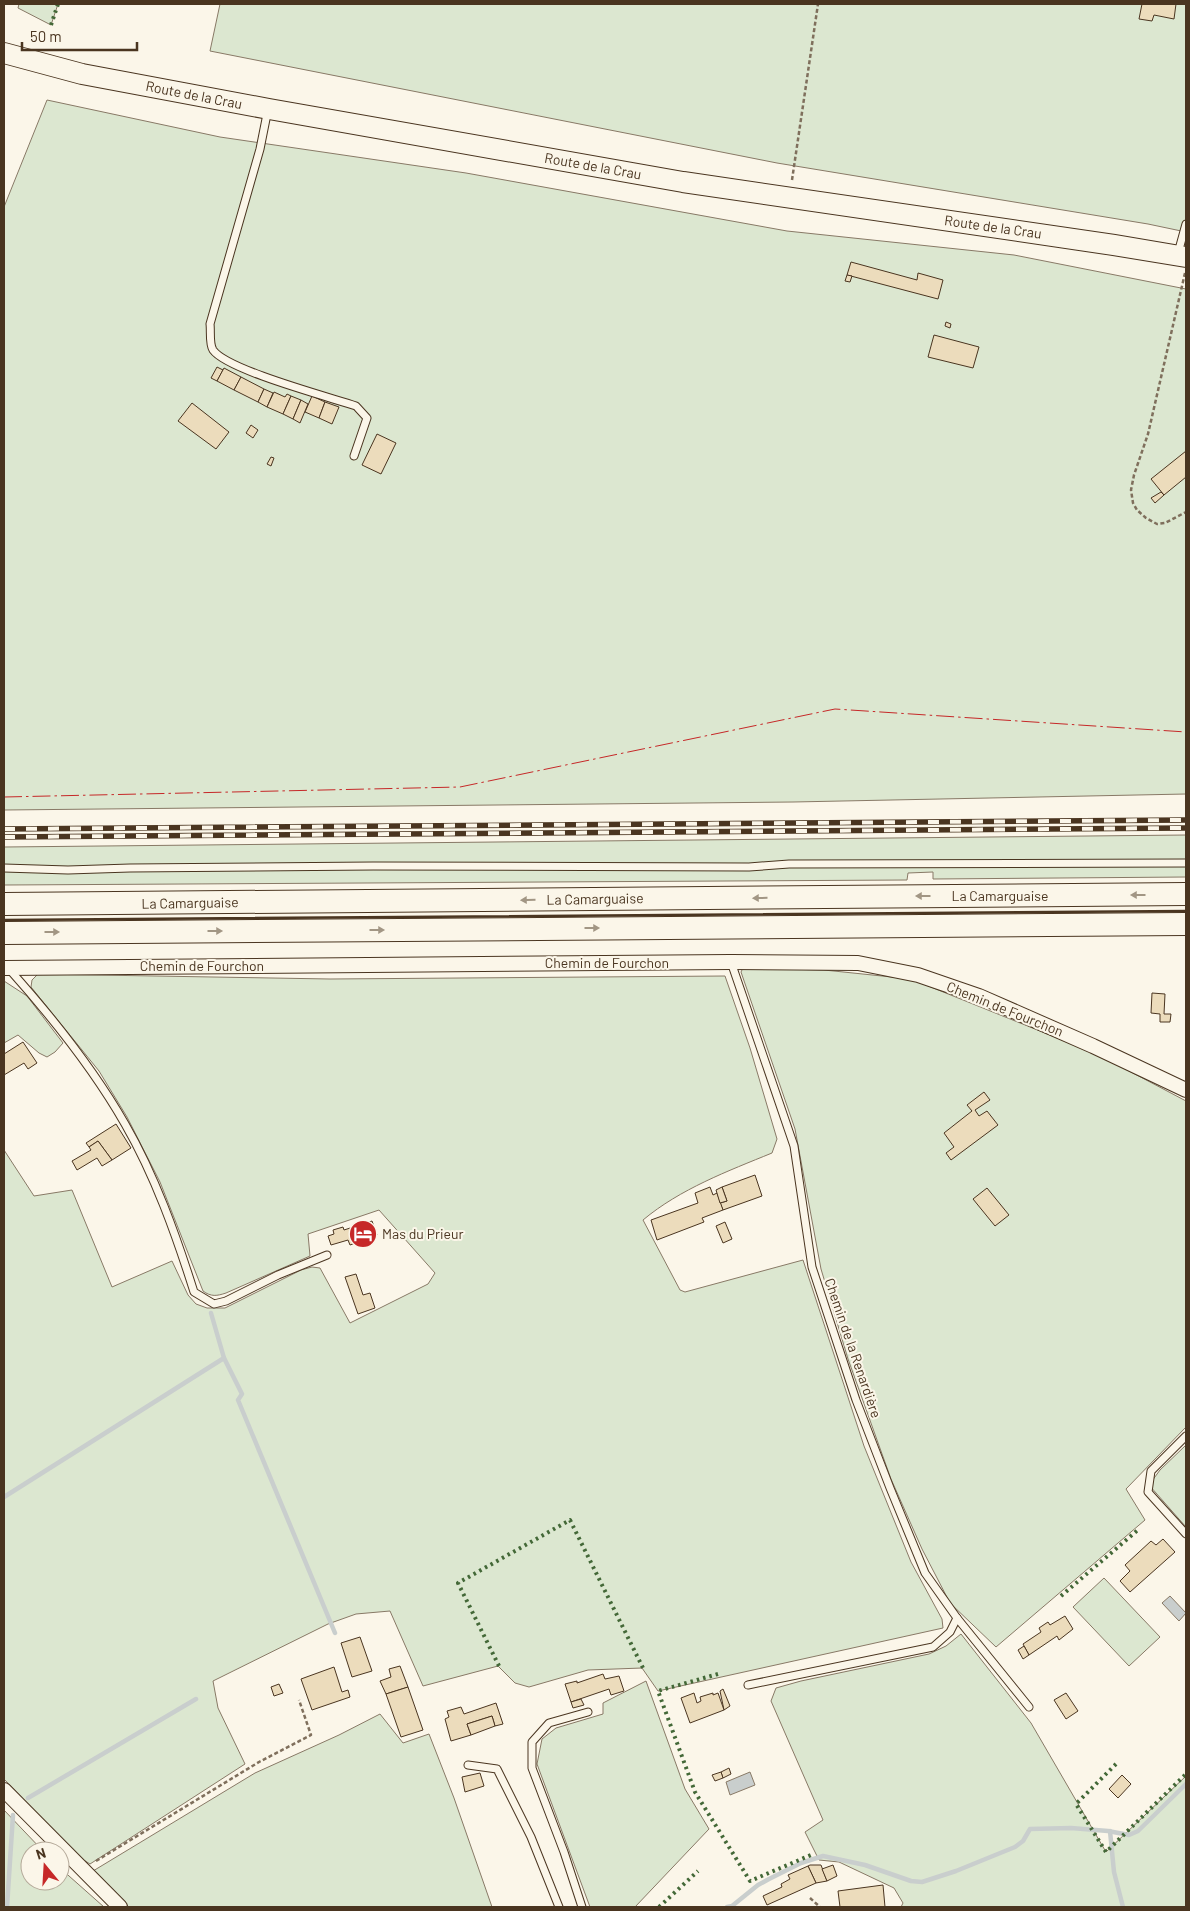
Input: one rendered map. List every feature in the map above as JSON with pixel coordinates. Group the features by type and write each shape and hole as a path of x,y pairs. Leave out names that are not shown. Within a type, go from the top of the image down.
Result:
{"highway":[{"name":"La Camarguaise","path":"4,904 1186,894"},
{"name":"La Camarguaise","path":"4,933 1186,924"}],"main road":[{"name":"Route de la Crau","path":"4,53 82,74 268,109 683,182 1114,244 1183,260"}],"street":[{"name":"Chemin de Fourchon","path":"6,968 731,962 858,964 918,975 979,996 1093,1046 1186,1090"},
{"path":"4,1790 120,1907"}],"lane":[{"path":"268,109 260,149 210,324 212,348 221,358 266,377 356,406 367,418 354,456"},
{"path":"1183,260 1186,224"},
{"path":"4,868 68,870 130,868 749,867 789,864 1186,863"},
{"name":"Chemin de la Renardière","path":"731,962 794,1146 812,1267 856,1400 890,1488 926,1573 957,1618 1029,1707"},
{"path":"6,968 42,1005 69,1040 98,1080 126,1124 176,1236 194,1292 214,1304 226,1301 278,1275 327,1254"},
{"path":"1186,1436 1151,1471 1148,1492 1186,1534"},
{"path":"748,1685 933,1647 950,1632 957,1618"},
{"path":"582,1907 564,1852 532,1768 532,1742 549,1723 588,1712"},
{"path":"468,1765 497,1769 531,1837 560,1907"}],"path":[{"path":"789,197 818,4"},
{"path":"1183,260 1148,434 1131,490 1133,503 1137,510 1157,524 1165,523 1186,512"},
{"path":"82,1870 259,1762 310,1734 299,1700"},
{"path":"810,1898 820,1907"}],"green space":[{"path":"19,4 58,4 51,25 18,8"},
{"path":"220,4 1186,4 1186,232 1148,224 777,163 210,51"},
{"path":"47,100 220,137 466,173 787,231 1014,255 1186,289 1186,794 793,802 4,810 4,207"},
{"path":"1186,835 1186,877 933,879 933,872 908,873 907,880 4,885 4,847"},
{"path":"743,968 824,970 911,979 1097,1054 1186,1101 1186,1427 1126,1489 1145,1520 996,1647 950,1603 922,1549 891,1479 848,1359 821,1269 795,1129 741,972"},
{"path":"38,974 330,979 725,976 750,1048 777,1139 772,1153 688,1190 643,1220 680,1290 685,1292 803,1260 864,1446 911,1562 942,1619 943,1628 658,1691 642,1668 588,1670 529,1687 515,1683 498,1666 423,1686 390,1611 356,1614 328,1624 213,1681 218,1708 245,1764 90,1864 76,1855 70,1849 70,1841 63,1841 4,1779 4,1150 34,1196 72,1190 112,1287 172,1261 188,1295 196,1304 207,1308 225,1308 301,1270 312,1267 320,1268 350,1323 428,1284 435,1273 379,1210 308,1234 310,1256 220,1295 209,1294 203,1291 160,1182 127,1117 99,1071 31,987 32,980"},
{"path":"4,981 27,996 63,1043 55,1052 47,1057 39,1053 18,1035 4,1043"},
{"path":"1186,1445 1186,1527 1149,1485 1160,1470"},
{"path":"1104,1578 1160,1637 1129,1666 1073,1607"},
{"path":"961,1634 1031,1723 1106,1852 1186,1776 1186,1907 901,1907 903,1903 894,1888 839,1862 819,1860 805,1832 823,1820 771,1701 776,1688 929,1654 946,1646"},
{"path":"646,1681 685,1789 709,1829 635,1907 590,1907 537,1764 542,1739 556,1728 603,1714 603,1703"},
{"path":"380,1714 403,1743 429,1734 454,1798 492,1907 129,1907 93,1871 255,1773"},
{"path":"4,1810 33,1841 20,1841 20,1891 70,1891 70,1877 104,1907 4,1907"}],"shaded area":[{"path":"1170,1596 1186,1613 1179,1621 1162,1603"},
{"path":"750,1772 755,1785 730,1795 726,1782"}],"building":[{"path":"1142,4 1176,4 1174,19 1154,15 1152,21 1139,19"},
{"path":"851,262 917,280 918,273 943,280 938,299 847,275"},
{"path":"847,275 852,276 850,282 845,281"},
{"path":"946,322 951,324 950,328 945,326"},
{"path":"934,335 979,347 973,368 928,357"},
{"path":"217,367 223,370 217,381 211,378"},
{"path":"224,368 241,377 234,390 217,381"},
{"path":"241,377 264,389 258,402 234,390"},
{"path":"264,389 273,393 267,407 258,402"},
{"path":"274,392 285,397 287,394 291,396 283,414 267,407"},
{"path":"291,396 301,400 293,419 283,414"},
{"path":"312,396 325,402 319,418 305,412"},
{"path":"301,400 308,404 300,423 293,419"},
{"path":"325,402 339,407 332,424 319,418"},
{"path":"192,403 229,432 216,449 178,421"},
{"path":"251,425 258,430 253,438 246,433"},
{"path":"377,434 396,443 381,474 362,465"},
{"path":"1186,451 1186,477 1164,495 1151,479"},
{"path":"271,457 274,458 271,466 267,464"},
{"path":"1161,492 1164,495 1155,503 1151,498"},
{"path":"1152,993 1165,994 1164,1014 1171,1014 1170,1022 1160,1022 1160,1014 1151,1013"},
{"path":"23,1042 37,1063 28,1069 24,1063 4,1075 4,1054"},
{"path":"984,1092 990,1100 975,1110 979,1116 987,1111 998,1125 951,1160 946,1153 954,1147 944,1133 972,1111 967,1105"},
{"path":"116,1124 131,1148 112,1160 98,1141 89,1147 86,1143"},
{"path":"98,1141 112,1160 102,1166 97,1158 77,1170 72,1161 91,1150 89,1147"},
{"path":"755,1175 762,1196 723,1210 720,1203 727,1201 722,1187"},
{"path":"710,1187 713,1195 717,1193 723,1210 702,1218 704,1222 657,1240 651,1220 698,1203 695,1193"},
{"path":"722,1187 727,1201 720,1203 716,1190"},
{"path":"987,1188 1009,1215 995,1226 973,1199"},
{"path":"372,1221 377,1235 350,1245 348,1240 331,1245 328,1236 334,1234 333,1230 343,1227 344,1230"},
{"path":"725,1222 732,1239 723,1243 716,1226"},
{"path":"356,1274 363,1295 370,1293 375,1308 358,1314 345,1277"},
{"path":"1163,1539 1175,1552 1130,1592 1120,1581 1130,1571 1125,1565 1151,1541 1156,1545"},
{"path":"1065,1616 1073,1629 1059,1640 1057,1636 1029,1655 1023,1644 1041,1632 1039,1628 1048,1622 1050,1625"},
{"path":"360,1637 372,1671 352,1677 341,1643"},
{"path":"1024,1646 1029,1655 1023,1659 1018,1650"},
{"path":"400,1666 408,1687 386,1694 380,1681 391,1677 389,1669"},
{"path":"334,1667 342,1692 348,1690 350,1697 312,1710 301,1679"},
{"path":"603,1674 605,1679 619,1676 624,1691 611,1695 609,1689 571,1702 565,1684 577,1681 577,1683"},
{"path":"279,1684 283,1693 274,1696 271,1687"},
{"path":"408,1687 423,1730 401,1737 386,1694"},
{"path":"723,1689 730,1706 724,1710 720,1691"},
{"path":"694,1693 697,1703 701,1701 700,1697 718,1693 724,1710 690,1723 681,1698"},
{"path":"1066,1693 1078,1711 1066,1719 1054,1700"},
{"path":"581,1699 584,1705 573,1708 571,1702"},
{"path":"496,1703 503,1724 495,1726 492,1716 467,1724 471,1735 451,1741 445,1719 449,1717 447,1711 461,1707 464,1714"},
{"path":"492,1716 495,1726 471,1735 467,1724"},
{"path":"729,1768 731,1774 723,1778 721,1772"},
{"path":"721,1772 723,1778 715,1781 712,1775"},
{"path":"480,1773 484,1786 465,1792 462,1777"},
{"path":"1122,1775 1131,1784 1118,1798 1109,1789"},
{"path":"821,1865 827,1881 816,1883 808,1866"},
{"path":"833,1865 837,1876 827,1881 822,1869"},
{"path":"808,1866 816,1883 767,1905 763,1896 782,1887 781,1884 790,1879 788,1875"},
{"path":"883,1885 885,1907 840,1907 838,1891"}],"waterway":[{"path":"211,1313 224,1358 242,1394 238,1400 335,1633"},
{"path":"4,1497 224,1358"},
{"path":"28,1798 196,1699"},
{"path":"727,1907 732,1906 758,1885 769,1879 801,1863 823,1856 865,1865 911,1881 922,1882 956,1871 1015,1847 1023,1841 1030,1829 1071,1828 1129,1835 1138,1831 1186,1784"},
{"path":"7,1907 13,1815"},
{"path":"1110,1831 1114,1872 1123,1907"}],"railway":[{"path":"4,829 1186,820"},
{"path":"4,837 1186,828"}],"hedge":[{"path":"51,25 58,4"},
{"path":"499,1666 458,1583 570,1520 643,1668"},
{"path":"1061,1596 1139,1529"},
{"path":"718,1674 658,1691 695,1792 750,1881 811,1855"},
{"path":"1116,1764 1076,1804 1106,1852 1186,1774"},
{"path":"659,1907 698,1871"}],"wall":[{"path":"4,920 1186,911"}],"power":[{"path":"4,797 460,787 835,709 1186,732"}],"place":[{"name":"Mas du Prieur","path":"363,1234"}]}
